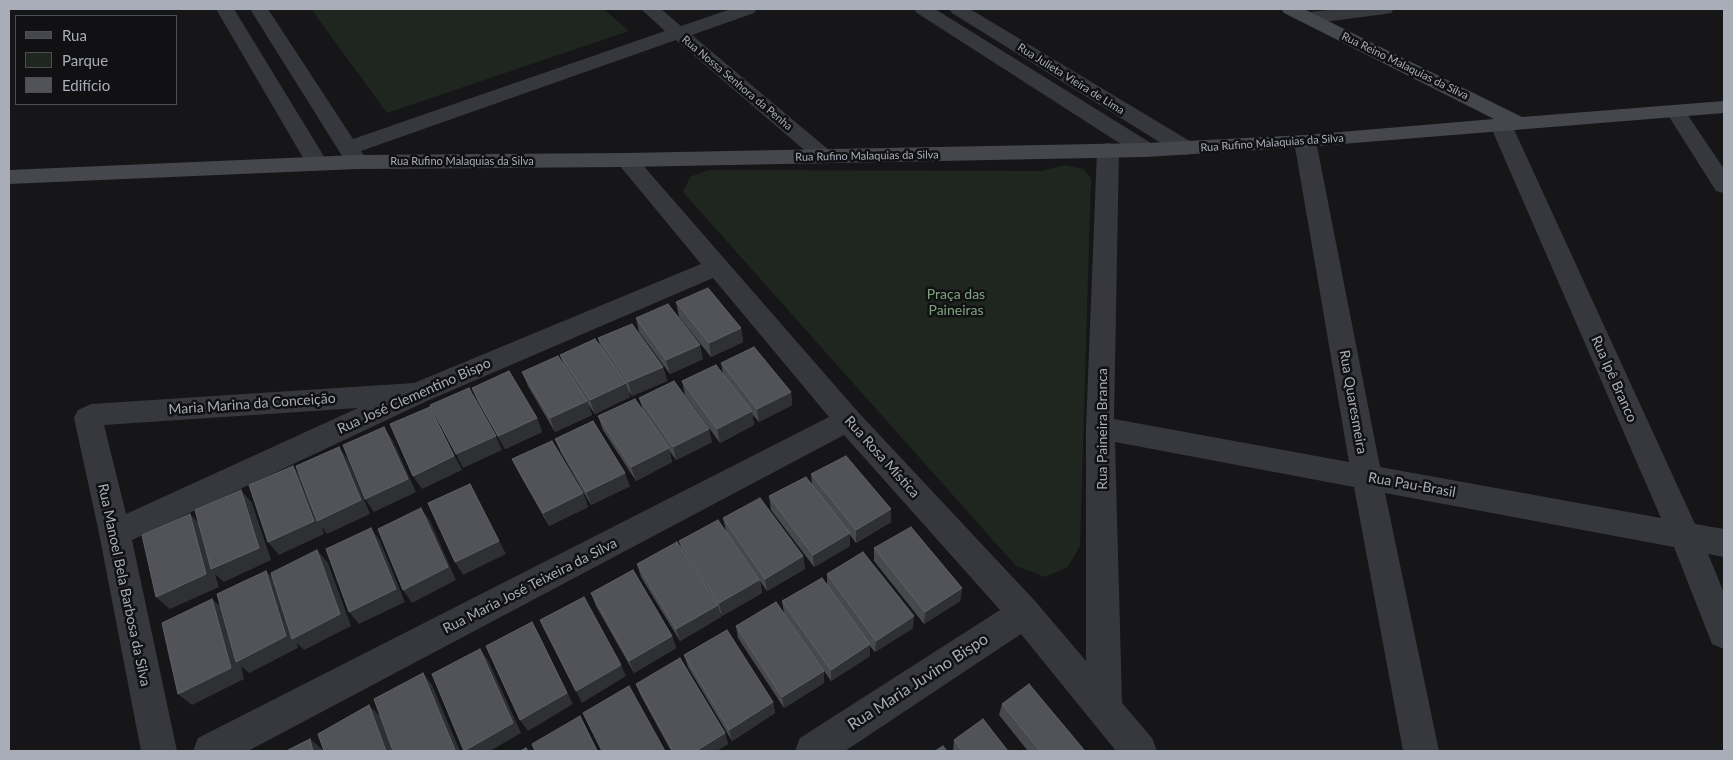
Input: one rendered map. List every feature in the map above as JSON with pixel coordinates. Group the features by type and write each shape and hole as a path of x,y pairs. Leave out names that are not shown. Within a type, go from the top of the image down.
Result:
{"street":[{"path":"225,9 317,163"},
{"path":"260,9 352,155 678,32 748,9"},
{"name":"Rua Nossa Senhora da Penha","path":"650,9 825,156"},
{"name":"Rua Julieta Vieira de Lima","path":"923,9 1146,150"},
{"name":"Rua Julieta Vieira de Lima","path":"958,9 1185,148"},
{"path":"1296,11 1386,9"},
{"name":"Rua Reino Malaquias da Silva","path":"1296,11 1511,125"},
{"name":"Rua Rufino Malaquias da Silva","path":"9,177 317,163 352,155 626,160 1146,150 1305,141 1724,107"},
{"path":"1676,112 1724,186"},
{"name":"Rua Ipê Branco","path":"1511,125 1685,536 1724,633"},
{"name":"Rua Quaresmeira","path":"1305,141 1420,751"},
{"name":"Rua Paineira Branca","path":"1104,707 1100,428 1108,150"},
{"name":"Rua Rosa Mística","path":"626,160 848,420 1024,612 1139,751"},
{"name":"Rua José Clementino Bispo","path":"115,533 417,393 718,266"},
{"name":"Maria Marina da Conceiçãо","path":"88,418 91,415 417,393"},
{"name":"Rua Manoel Bela Barbosa da Silva","path":"88,418 115,533 160,751"},
{"name":"Rua Maria José Teixeira da Silva","path":"211,751 848,420"},
{"name":"Rua Pau-Brasil","path":"1100,428 1724,543"},
{"name":"Rua Maria Juvino Bispo","path":"813,751 1024,612"}],"green space":[{"path":"311,9 604,9 629,31 387,113"},
{"name":"Praça das Paineiras","path":"1064,165 1083,169 1091,178 1080,546 1068,567 1045,577 1016,566 683,192 690,177 708,170 1042,171"}],"building":[{"path":"708,288 741,328 709,343 676,302"},
{"path":"668,304 700,345 666,360 636,318"},
{"path":"632,324 663,367 628,382 598,338"},
{"path":"595,339 626,383 590,400 560,355"},
{"path":"754,347 791,392 757,409 721,363"},
{"path":"558,356 587,401 550,418 522,372"},
{"path":"716,365 752,411 717,429 682,381"},
{"path":"509,371 537,418 498,436 472,388"},
{"path":"674,381 709,429 673,447 639,398"},
{"path":"469,388 496,436 456,454 430,405"},
{"path":"635,399 669,448 631,467 598,416"},
{"path":"430,407 454,456 413,476 390,424"},
{"path":"593,421 625,473 586,492 555,439"},
{"path":"384,427 408,479 365,499 343,445"},
{"path":"552,441 583,493 543,513 512,459"},
{"path":"339,447 361,500 317,521 296,466"},
{"path":"846,456 891,509 856,530 811,474"},
{"path":"293,466 314,521 268,542 249,485"},
{"path":"806,477 850,533 813,555 769,496"},
{"path":"470,484 499,541 455,562 428,503"},
{"path":"241,490 259,548 211,569 195,510"},
{"path":"760,498 803,556 765,579 723,518"},
{"path":"421,508 448,567 403,590 378,529"},
{"path":"190,514 206,574 156,597 142,535"},
{"path":"718,520 759,580 719,603 679,541"},
{"path":"911,527 962,588 925,612 874,548"},
{"path":"371,528 396,589 349,612 326,549"},
{"path":"677,542 718,605 676,629 637,564"},
{"path":"317,550 340,614 292,639 271,573"},
{"path":"863,552 914,616 876,641 827,574"},
{"path":"633,570 672,636 629,661 591,593"},
{"path":"266,571 286,636 236,662 217,594"},
{"path":"822,578 870,644 831,670 782,601"},
{"path":"584,597 621,665 576,691 540,620"},
{"path":"212,599 231,668 178,694 162,623"},
{"path":"776,602 824,671 782,697 736,626"},
{"path":"532,622 567,693 520,720 486,646"},
{"path":"727,630 773,702 729,730 684,655"},
{"path":"480,649 513,723 464,751 432,674"},
{"path":"680,658 725,733 696,751 673,751 636,684"},
{"path":"423,673 455,750 393,751 374,699"},
{"path":"1029,684 1085,751 1040,751 1002,704"},
{"path":"629,686 665,751 602,751 583,713"},
{"path":"369,705 386,751 324,751 318,734"},
{"path":"580,716 597,751 535,751 532,744"},
{"path":"983,719 1008,751 962,751 954,740"},
{"path":"310,739 313,751 286,751"},
{"path":"943,746 947,751 935,751"}]}
